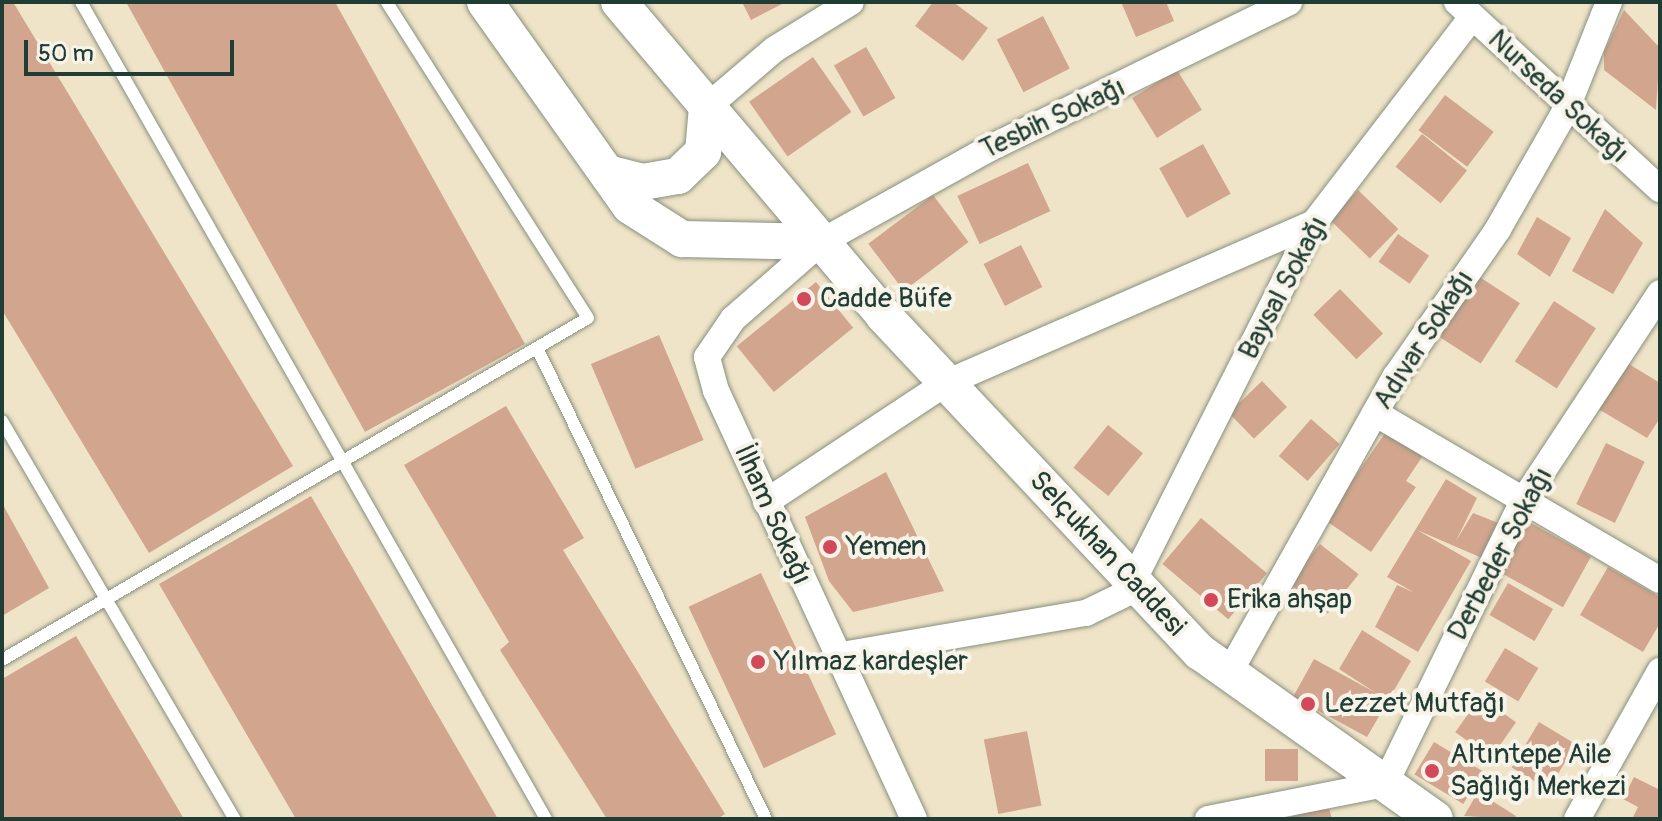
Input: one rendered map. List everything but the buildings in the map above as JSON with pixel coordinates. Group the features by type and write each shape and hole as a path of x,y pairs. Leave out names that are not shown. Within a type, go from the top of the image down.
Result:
{"street":[{"path":"485,2 630,206 682,239 821,242"},
{"name":"Selçukhan Caddesi","path":"619,2 821,242 946,383 1134,584 1229,673 1435,819"},
{"path":"607,173 643,182 678,176 703,152 707,107 775,49 851,2"},
{"name":"Tesbih Sokağı","path":"821,242 988,149 1289,2"},
{"name":"Adıvar Sokağı","path":"1229,673 1375,413 1498,229 1566,110 1609,2"},
{"name":"Nurseda Sokağı","path":"1465,9 1566,110 1660,189"},
{"name":"Baysal Sokağı","path":"1134,584 1314,223 1465,9"},
{"path":"766,502 946,383 1314,223"},
{"name":"İlham Sokağı","path":"821,242 733,319 707,357 766,502 914,819"},
{"name":"Derbeder Sokağı","path":"1385,784 1523,501 1660,293"},
{"path":"1375,413 1660,580"},
{"path":"836,656 1086,613 1134,584"},
{"path":"1577,819 1660,671"},
{"path":"1208,819 1385,784"}],"lane":[{"path":"81,2 546,819"},
{"path":"2,660 588,318 387,2"},
{"path":"537,348 766,819"},
{"path":"2,421 235,819"}],"place":[{"name":"Cadde Büfe","path":"804,299"},
{"name":"Yemen","path":"830,547"},
{"name":"Erika ahşap","path":"1211,600"},
{"name":"Yılmaz kardeşler","path":"758,662"},
{"name":"Lezzet Mutfağı","path":"1308,704"},
{"name":"Altıntepe Aile Sağlığı Merkezi","path":"1432,771"}]}
